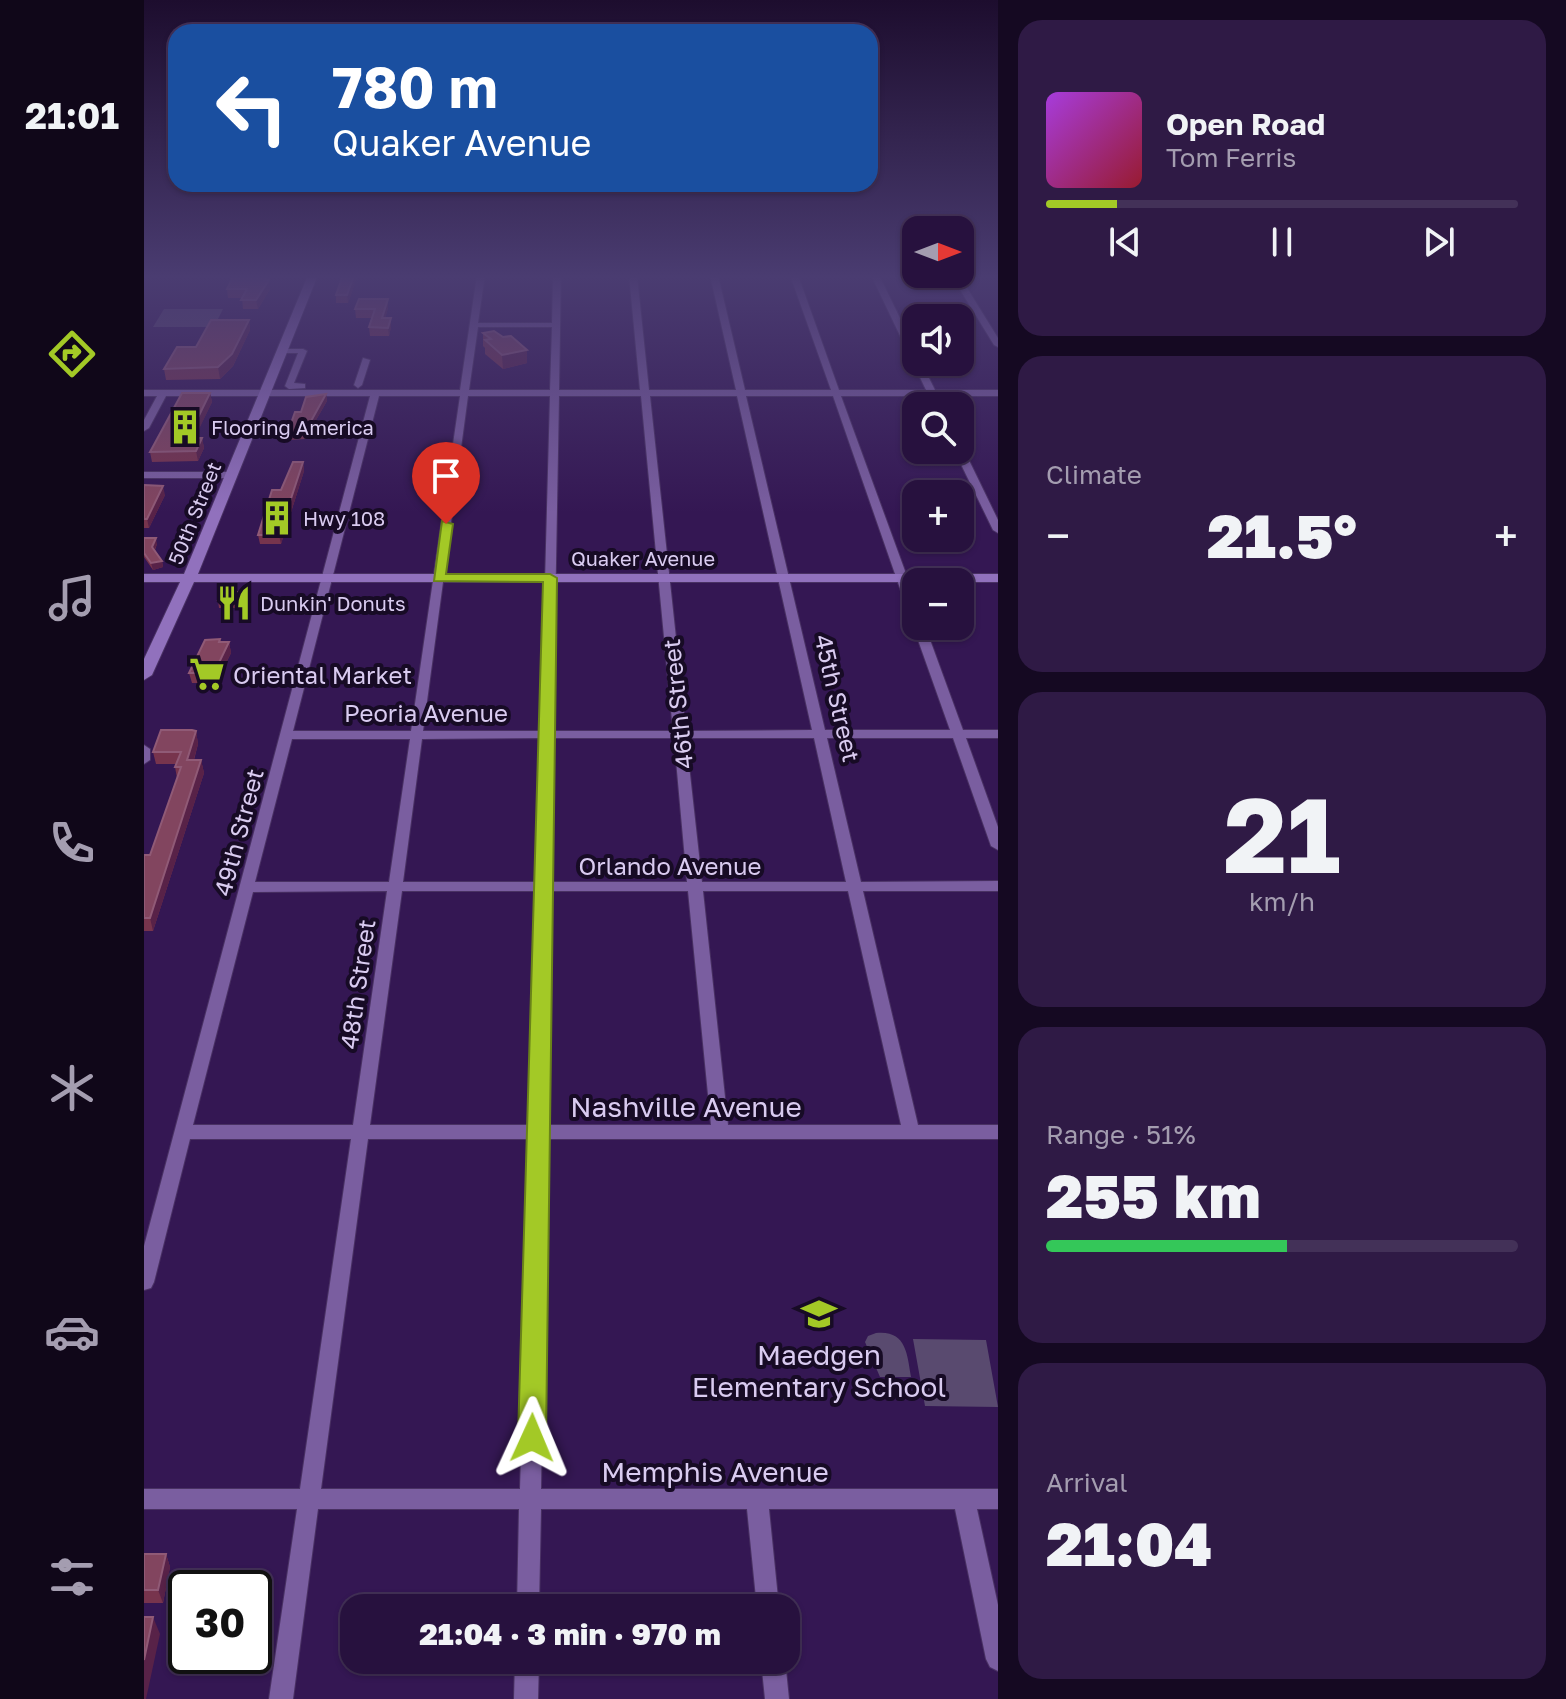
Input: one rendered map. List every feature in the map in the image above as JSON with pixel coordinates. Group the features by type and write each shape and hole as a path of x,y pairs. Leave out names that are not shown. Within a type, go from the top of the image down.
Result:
{"main road":[{"name":"50th Street","path":"144,675 189,578 282,354"},
{"name":"Quaker Avenue","path":"144,578 902,578"},
{"name":"Quaker Avenue","path":"974,578 998,578"}],"street":[{"path":"302,354 289,386 375,393 427,385"},
{"name":"48th Street","path":"281,1699 470,354"},
{"path":"528,1594 555,354"},
{"name":"46th Street","path":"641,354 720,1132"},
{"name":"45th Street","path":"732,354 911,1132"},
{"path":"822,354 902,578"},
{"path":"358,385 366,360"},
{"path":"275,369 295,369"},
{"path":"924,376 932,392"},
{"path":"144,393 265,393 358,385 465,393 902,392"},
{"path":"144,428 163,393"},
{"name":"49th Street","path":"144,1282 375,393"},
{"path":"974,393 998,393"},
{"path":"966,464 998,530"},
{"path":"144,475 231,475"},
{"path":"924,640 998,846"},
{"name":"Peoria Avenue","path":"286,735 998,734"},
{"path":"144,749 144,760"},
{"name":"Orlando Avenue","path":"247,887 998,886"},
{"name":"Nashville Avenue","path":"183,1132 998,1132"},
{"name":"Memphis Avenue","path":"144,1499 998,1499"},
{"path":"757,1499 767,1594"},
{"path":"964,1499 998,1659"},
{"path":"526,1699 527,1674"},
{"path":"774,1674 777,1699"}],"shaded area":[{"path":"876,1333 894,1335 899,1339 906,1352 911,1377 880,1377 865,1342 868,1336"},
{"path":"913,1339 986,1340 998,1407 925,1406"}],"building":[{"path":"173,354 232,354 218,367 164,369"},
{"path":"182,393 210,393 188,438 202,438 196,451 150,452"},
{"path":"326,394 305,432 288,432 295,412 301,412 306,397"},
{"path":"293,462 303,462 279,535 258,535 272,490 281,490"},
{"path":"144,485 163,486 147,519 144,519"},
{"path":"144,538 156,538 152,547 162,561 151,563 144,553"},
{"path":"221,591 237,592 234,600 218,600"},
{"path":"220,639 219,642 229,642 214,673 189,673 205,640"},
{"path":"161,730 196,731 187,760 201,760 150,918 144,918 144,855 150,855 181,767 175,767 181,752 153,752"},
{"path":"144,1554 166,1554 158,1590 144,1590"},
{"path":"144,1617 153,1617 144,1660"}],"place":[{"name":"Flooring America","path":"185,427"},
{"name":"Hwy 108","path":"277,518"},
{"name":"Dunkin' Donuts","path":"234,603"},
{"name":"Oriental Market","path":"207,674"},
{"name":"Maedgen Elementary School","path":"819,1314"}],"route":[{"path":"446,524 439,578 550,578 532,1438"}]}
